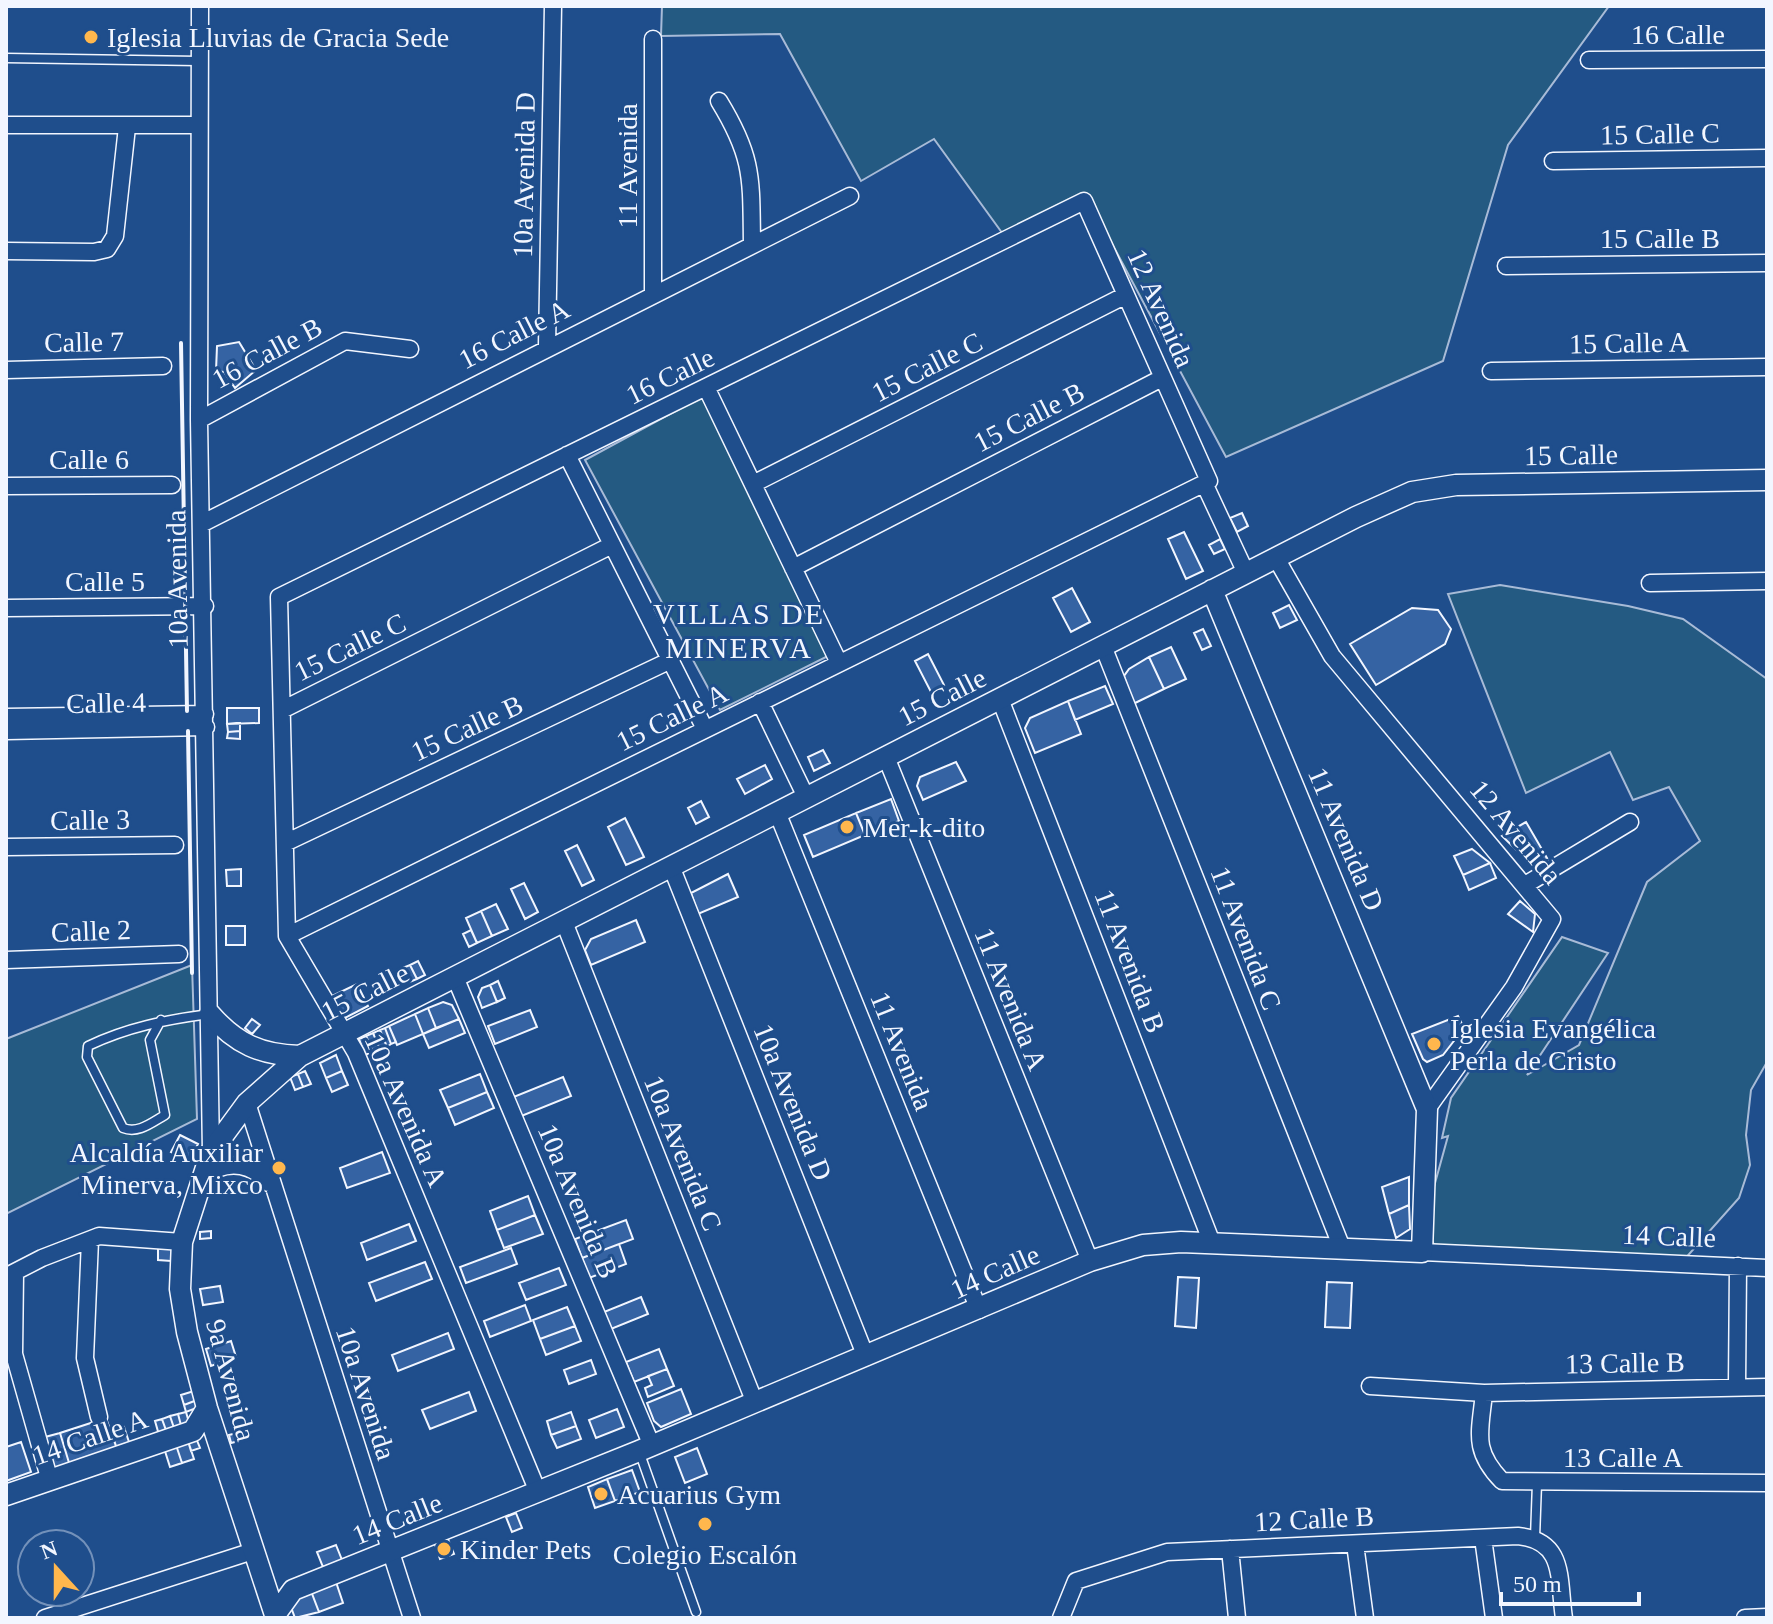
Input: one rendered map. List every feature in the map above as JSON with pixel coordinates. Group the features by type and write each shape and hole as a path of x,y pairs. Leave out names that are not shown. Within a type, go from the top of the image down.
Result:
{"street":[{"name":"10a Avenida","path":"200,6 199,420 205,606 211,1152"},
{"name":"10a Avenida D","path":"547,346 553,6"},
{"name":"11 Avenida","path":"653,39 653,293"},
{"name":"16 Calle","path":"1589,60 1767,59"},
{"path":"719,101 737,130 751,168 752,244"},
{"path":"6,125 198,125"},
{"path":"6,251 107,249 115,236 127,127"},
{"name":"15 Calle C","path":"1553,161 1767,158"},
{"name":"16 Calle A","path":"203,523 547,346 850,196"},
{"name":"16 Calle","path":"279,597 1084,201"},
{"name":"12 Avenida","path":"1084,201 1246,573"},
{"name":"15 Calle B","path":"1506,266 1767,263"},
{"name":"15 Calle C","path":"753,484 1124,296"},
{"name":"16 Calle B","path":"199,420 345,341 410,349"},
{"name":"Calle 7","path":"6,370 163,366"},
{"name":"15 Calle A","path":"1491,371 1767,367"},
{"name":"15 Calle B","path":"793,568 1162,378"},
{"path":"706,387 839,663"},
{"path":"567,455 705,729"},
{"name":"15 Calle","path":"211,1152 247,1103 300,1056 1212,590 1412,492 1456,485 1767,480"},
{"name":"15 Calle A","path":"287,936 1207,482"},
{"name":"Calle 6","path":"6,486 172,485"},
{"name":"15 Calle C","path":"282,710 612,545"},
{"name":"12 Avenida","path":"1276,558 1332,656 1552,919 1514,987 1427,1109"},
{"path":"1650,583 1767,581"},
{"name":"11 Avenida D","path":"1212,590 1427,1109"},
{"name":"10a Avenida A","path":"279,597 287,936 356,1053 538,1492"},
{"name":"Calle 5","path":"6,608 205,606"},
{"name":"11 Avenida C","path":"1103,646 1342,1248"},
{"name":"15 Calle B","path":"285,843 671,660"},
{"name":"11 Avenida B","path":"1000,699 1212,1243"},
{"path":"760,702 806,797"},
{"name":"Calle 4","path":"6,717 206,721"},
{"name":"Calle 4","path":"6,731 206,721"},
{"name":"11 Avenida A","path":"886,757 1090,1261"},
{"name":"11 Avenida","path":"777,812 979,1310"},
{"path":"1525,885 1630,822"},
{"name":"Calle 3","path":"6,847 175,845"},
{"name":"10a Avenida D","path":"671,866 866,1357"},
{"name":"10a Avenida C","path":"564,922 755,1403"},
{"name":"Calle 2","path":"6,960 179,954"},
{"path":"6,971 34,959"},
{"name":"10a Avenida B","path":"455,977 646,1448"},
{"path":"210,1014 227,1033 249,1048 274,1055 300,1056"},
{"name":"10a Avenida","path":"247,1103 270,1184 412,1618"},
{"path":"1422,1252 1427,1109"},
{"name":"9a Avenida","path":"211,1152 182,1242 180,1289 218,1446 276,1617"},
{"path":"202,1177 230,1164 245,1165 270,1184"},
{"path":"50,1481 14,1354 10,1275 99,1236 182,1242"},
{"path":"90,1240 85,1358 99,1417"},
{"name":"14 Calle","path":"293,1590 392,1553 1090,1261 1143,1245 1212,1243 1767,1268"},
{"path":"1737,1386 1738,1266"},
{"name":"13 Calle B","path":"1370,1386 1484,1393 1767,1387"},
{"name":"13 Calle A","path":"1484,1393 1479,1449 1486,1464 1502,1481 1767,1483"},
{"name":"14 Calle A","path":"6,1495 193,1431 207,1408"},
{"name":"14 Calle A","path":"193,1431 218,1446"},
{"path":"1483,1538 1494,1618"},
{"path":"1535,1538 1553,1551 1564,1618"},
{"name":"12 Calle B","path":"1061,1618 1076,1581 1167,1552 1535,1538"},
{"path":"1355,1544 1365,1618"},
{"path":"1230,1549 1237,1618"},
{"path":"45,1618 253,1551"},
{"path":"263,1581 293,1590 276,1617"},
{"path":"1745,1618 1767,1617"}],"lane":[{"path":"6,58 198,61"},
{"path":"161,1020 150,1040 165,1115 139,1130 129,1131 123,1128 86,1053 88,1046 121,1030 161,1020 210,1014"},
{"path":"646,1448 696,1612"},
{"path":"1535,1538 1537,1483"}],"shaded area":[{"path":"662,6 1609,6 1508,145 1443,361 1226,457 1086,195 1008,241 934,139 861,181 780,34 661,36"},
{"path":"703,396 832,654 720,710 585,460"},
{"path":"1500,585 1628,606 1683,619 1767,679 1767,1062 1751,1090 1746,1135 1750,1165 1739,1198 1683,1261 1435,1247 1424,1223 1448,1136 1442,1138 1451,1098 1562,937 1608,953 1527,1075 1579,1045 1647,882 1700,841 1669,787 1633,800 1610,752 1526,793 1448,594"},
{"path":"192,965 197,1119 6,1214 6,1039"}],"building":[{"path":"239,342 256,370 235,388 224,372 216,371 217,346"},
{"path":"1242,513 1248,526 1237,532 1230,518"},
{"path":"1184,532 1203,571 1186,579 1168,539"},
{"path":"1220,539 1225,549 1214,554 1209,545"},
{"path":"1072,588 1090,622 1071,632 1053,598"},
{"path":"1289,605 1297,620 1280,628 1273,613"},
{"path":"1412,608 1438,610 1451,629 1445,644 1376,685 1350,644"},
{"path":"1203,629 1211,646 1202,650 1194,633"},
{"path":"1171,647 1186,679 1164,689 1149,657"},
{"path":"928,654 944,685 931,692 915,661"},
{"path":"1149,657 1164,689 1133,704 1124,676 1129,669"},
{"path":"1105,686 1113,704 1075,720 1068,701"},
{"path":"1068,701 1081,734 1035,753 1025,728 1030,718"},
{"path":"227,708 259,708 259,723 227,724"},
{"path":"240,723 240,731 228,732 227,724"},
{"path":"240,731 240,739 227,738 228,732"},
{"path":"823,750 830,763 814,771 808,757"},
{"path":"956,762 966,781 923,800 917,786 920,777"},
{"path":"765,765 772,779 745,794 737,779"},
{"path":"891,799 899,821 865,835 856,813"},
{"path":"701,801 709,817 696,824 688,808"},
{"path":"856,813 865,835 813,857 804,835"},
{"path":"625,818 644,857 626,865 608,827"},
{"path":"1526,822 1547,858 1532,865 1502,836"},
{"path":"577,845 594,880 582,886 565,851"},
{"path":"1472,849 1490,863 1463,875 1454,856"},
{"path":"1490,863 1496,878 1469,890 1463,875"},
{"path":"241,869 241,886 227,886 226,870"},
{"path":"728,874 738,897 698,914 691,893"},
{"path":"524,883 538,912 525,919 511,889"},
{"path":"1520,901 1535,914 1533,932 1508,914"},
{"path":"496,904 508,929 492,936 481,911"},
{"path":"481,911 492,936 477,943 466,918"},
{"path":"636,920 645,942 591,965 585,950 591,939"},
{"path":"226,926 245,926 245,945 226,945"},
{"path":"471,930 477,943 469,947 463,934"},
{"path":"418,961 425,975 417,979 410,965"},
{"path":"410,965 417,979 407,983 400,969"},
{"path":"498,981 505,998 497,1002 490,985"},
{"path":"357,984 368,1006 341,1020 330,997"},
{"path":"490,985 497,1002 482,1008 478,997 482,988"},
{"path":"443,1002 452,1005 459,1019 436,1028 428,1008"},
{"path":"428,1008 436,1028 423,1034 415,1014"},
{"path":"530,1010 537,1027 495,1044 488,1026"},
{"path":"415,1014 423,1034 397,1045 389,1026"},
{"name":"Iglesia Evangélica Perla de Cristo","path":"1458,1016 1464,1028 1443,1055 1427,1062 1412,1034"},
{"path":"252,1019 260,1025 252,1034 245,1028"},
{"path":"459,1019 465,1033 429,1048 423,1034"},
{"path":"389,1026 396,1042 391,1044 385,1028"},
{"path":"385,1028 391,1044 387,1047 380,1030"},
{"path":"380,1030 387,1047 380,1049 373,1033"},
{"path":"373,1033 380,1049 373,1052 366,1036"},
{"path":"366,1036 373,1052 365,1055 359,1039"},
{"path":"336,1055 342,1071 326,1078 320,1063"},
{"path":"305,1071 311,1084 303,1087 298,1074"},
{"path":"342,1071 348,1085 332,1092 326,1078"},
{"path":"298,1074 303,1087 295,1090 290,1077"},
{"path":"480,1074 487,1092 448,1108 440,1090"},
{"path":"563,1077 571,1096 519,1117 511,1098"},
{"path":"487,1092 494,1108 455,1125 448,1108"},
{"path":"180,1135 198,1144 189,1161 171,1152"},
{"path":"382,1152 390,1173 347,1188 340,1168"},
{"path":"1409,1177 1409,1205 1389,1214 1382,1187"},
{"path":"528,1196 535,1215 497,1230 490,1211"},
{"path":"1409,1205 1410,1229 1396,1238 1389,1214"},
{"path":"535,1215 543,1234 504,1248 497,1230"},
{"path":"626,1220 633,1239 582,1258 575,1239"},
{"path":"409,1224 416,1241 367,1260 361,1243"},
{"path":"211,1231 211,1238 200,1239 200,1232"},
{"path":"619,1244 626,1264 589,1278 582,1258"},
{"path":"158,1247 172,1248 171,1261 158,1260"},
{"path":"511,1248 517,1264 466,1283 460,1267"},
{"path":"425,1262 432,1279 376,1301 369,1283"},
{"path":"559,1268 566,1285 526,1300 519,1283"},
{"path":"1178,1277 1199,1278 1196,1328 1175,1326"},
{"path":"1327,1282 1352,1283 1350,1328 1325,1327"},
{"path":"220,1286 223,1302 203,1305 200,1289"},
{"path":"641,1297 648,1314 611,1329 604,1312"},
{"path":"525,1305 531,1321 490,1337 484,1321"},
{"path":"567,1307 575,1326 540,1339 533,1320"},
{"path":"575,1326 581,1341 546,1355 540,1339"},
{"path":"448,1333 454,1349 398,1371 392,1355"},
{"path":"231,1341 236,1357 211,1366 206,1349"},
{"path":"659,1349 667,1369 634,1382 626,1362"},
{"path":"591,1360 596,1374 569,1384 564,1370"},
{"path":"667,1369 674,1386 648,1397 645,1388 652,1385 648,1376"},
{"path":"681,1389 691,1414 661,1427 654,1421 647,1403"},
{"path":"194,1391 197,1400 184,1405 181,1395"},
{"path":"469,1392 476,1411 430,1429 422,1410"},
{"path":"197,1400 199,1407 186,1412 184,1405"},
{"path":"617,1409 624,1427 596,1438 589,1420"},
{"path":"186,1412 190,1426 182,1429 178,1414"},
{"path":"571,1412 576,1426 551,1435 547,1421"},
{"path":"178,1414 182,1429 175,1431 170,1416"},
{"path":"170,1416 175,1431 167,1433 162,1419"},
{"path":"106,1418 117,1449 70,1466 60,1433"},
{"path":"162,1419 167,1433 159,1435 155,1421"},
{"path":"576,1426 581,1439 557,1448 551,1435"},
{"path":"124,1427 130,1445 117,1449 111,1431"},
{"path":"241,1432 243,1440 231,1443 229,1435"},
{"path":"60,1433 70,1466 55,1470 45,1437"},
{"path":"196,1438 200,1448 191,1451 188,1441"},
{"path":"188,1441 194,1459 182,1463 176,1445"},
{"path":"21,1442 31,1472 6,1481 6,1447"},
{"path":"176,1445 182,1463 170,1467 164,1448"},
{"path":"697,1448 707,1474 685,1483 675,1457"},
{"path":"632,1470 640,1492 615,1501 607,1479"},
{"name":"Acuarius Gym","path":"607,1479 615,1501 595,1508 588,1487"},
{"path":"516,1513 522,1528 512,1532 506,1517"},
{"name":"Kinder Pets","path":"448,1539 454,1554 440,1559 435,1544"},
{"path":"336,1545 342,1560 323,1567 317,1552"},
{"path":"336,1582 343,1603 319,1612 311,1591"},
{"path":"311,1591 319,1612 295,1618 288,1599"}],"wall":[{"path":"181,343 187,711"},
{"path":"188,731 192,973"}],"place":[{"name":"Iglesia Lluvias de Gracia Sede","path":"91,37"},
{"name":"Mer-k-dito","path":"847,827"},
{"name":"Iglesia Evangélica Perla de Cristo","path":"1434,1044"},
{"name":"Alcaldía Auxiliar Minerva, Mixco","path":"279,1168"},
{"name":"Acuarius Gym","path":"601,1494"},
{"name":"Colegio Escalón","path":"705,1524"},
{"name":"Kinder Pets","path":"444,1549"}],"district":[{"name":"VILLAS DE MINERVA","path":"739,630"}]}
